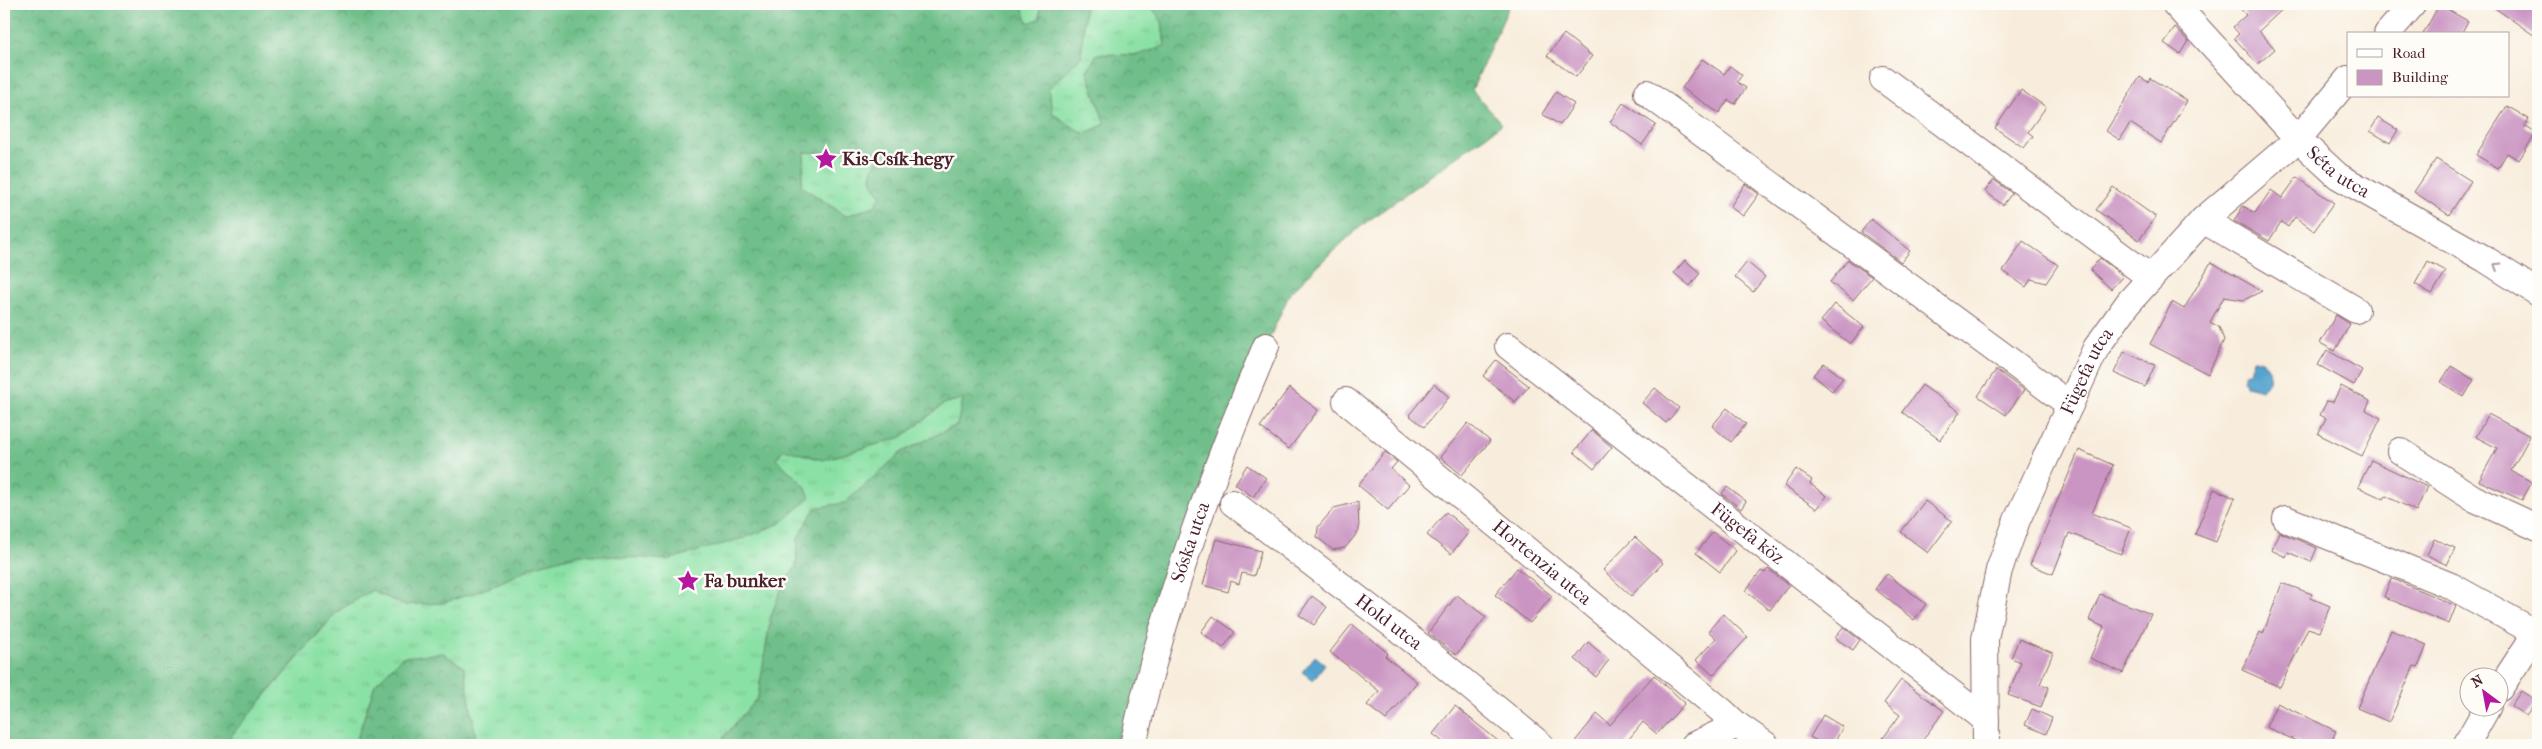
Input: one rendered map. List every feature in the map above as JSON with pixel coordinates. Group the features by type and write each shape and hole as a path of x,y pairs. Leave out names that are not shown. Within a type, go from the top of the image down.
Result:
{"street":[{"name":"Séta utca","path":"2175,4 2298,138 2338,176 2485,258 2538,293"},
{"path":"2389,32 2413,4"},
{"path":"1883,79 2151,278"},
{"name":"Fügefa utca","path":"1986,733 1985,639 1999,570 2017,520 2096,348 2129,302 2203,220 2298,138 2347,80"},
{"path":"1647,93 2070,405"},
{"path":"2203,220 2356,310"},
{"name":"Sóska utca","path":"1133,745 1159,643 1208,491 1266,346"},
{"name":"Fügefa köz","path":"1508,346 1986,733"},
{"name":"Hortenzia utca","path":"1346,401 1708,698 1737,725 1766,745"},
{"path":"2400,451 2473,498 2538,528"},
{"name":"Hold utca","path":"1233,503 1424,649 1542,745"},
{"path":"2286,519 2451,586 2537,631 2510,673"},
{"path":"2466,745 2482,716"},
{"path":"1694,745 1737,725"}],"green space":[{"path":"4,4 1021,4 1028,23 1040,19 1040,4 1085,4 1081,57 1048,89 1053,114 1084,134 1105,124 1087,71 1097,54 1137,55 1165,46 1162,21 1149,4 1510,4 1472,90 1502,124 1364,224 1290,293 1266,346 1126,745 717,745 758,697 771,616 784,582 796,567 798,538 815,508 845,503 902,452 957,425 963,399 945,403 902,437 823,460 784,449 776,459 805,486 810,498 781,523 744,538 667,560 580,554 535,566 488,588 443,603 403,605 372,590 336,612 231,736 231,745 4,745","holes":["863,147 881,154 871,175 873,184 881,195 875,206 846,216 801,186 805,152 834,154"]},
{"path":"1021,4 1040,4 1040,19 1028,23"},
{"path":"1085,4 1149,4 1162,21 1165,47 1137,55 1098,54 1087,71 1105,124 1084,134 1053,114 1048,89 1081,57"},
{"path":"863,147 881,154 882,195 875,206 846,216 801,186 805,152 835,154"},
{"path":"963,399 957,425 902,452 845,503 815,508 798,538 796,567 784,582 771,616 758,697 717,745 482,745 476,739 464,667 375,684 355,745 231,745 231,736 337,612 372,590 403,605 443,603 488,588 535,566 580,554 615,556 805,486 775,459 784,449 823,460 902,437 945,403"},
{"path":"443,653 464,667 476,739 482,745 355,745 375,684 402,657"}],"water":[{"path":"2253,359 2258,359 2265,363 2270,372 2269,382 2262,390 2246,386 2243,380 2245,373 2250,373"},
{"path":"1315,656 1325,664 1313,680 1302,672"}],"building":[{"path":"2236,4 2288,4 2259,31 2275,49 2258,64 2234,38 2239,34 2233,27 2246,15"},
{"path":"2489,4 2538,4 2538,38"},
{"path":"2439,5 2468,21 2462,32 2424,32"},
{"path":"2175,27 2188,41 2180,54 2164,43"},
{"path":"1564,34 1592,56 1576,77 1547,56"},
{"path":"1702,59 1724,74 1730,66 1742,75 1737,82 1746,88 1735,104 1728,100 1719,113 1682,88"},
{"path":"2140,77 2148,82 2150,78 2187,101 2161,143 2130,123 2120,140 2106,131"},
{"path":"2021,90 2046,107 2028,132 2033,136 2024,148 1995,128"},
{"path":"1556,92 1574,104 1560,125 1542,114"},
{"path":"1623,103 1656,125 1642,145 1610,122"},
{"path":"2507,106 2529,119 2524,126 2536,133 2519,160 2507,153 2498,168 2476,155"},
{"path":"2378,118 2398,130 2390,143 2370,131"},
{"path":"2436,159 2471,181 2449,215 2414,192"},
{"path":"2297,177 2334,203 2314,231 2295,217 2288,227 2281,222 2269,241 2234,221 2243,206 2255,213 2271,190 2282,198"},
{"path":"1994,180 2012,193 2003,205 1985,191"},
{"path":"1745,184 1759,194 1743,216 1730,207"},
{"path":"2113,187 2156,217 2139,240 2096,210"},
{"path":"1871,219 1910,251 1901,262 1861,232"},
{"path":"2023,241 2058,265 2046,283 2031,279 2026,287 2003,271"},
{"path":"2100,258 2123,276 2111,289 2090,270"},
{"path":"1685,260 1700,273 1690,286 1674,273"},
{"path":"1848,260 1872,277 1853,300 1830,282"},
{"path":"2428,261 2446,271 2432,294 2415,284"},
{"path":"1747,262 1765,277 1753,292 1735,277"},
{"path":"2211,262 2262,291 2244,300 2224,297 2210,322 2219,327 2224,340 2208,374 2150,344 2172,302 2184,309"},
{"path":"1835,304 1864,327 1850,344 1821,321"},
{"path":"2336,315 2350,324 2335,351 2320,343"},
{"path":"2327,350 2362,370 2354,385 2318,365"},
{"path":"2124,352 2155,365 2145,387 2114,373"},
{"path":"1496,360 1529,386 1515,402 1483,376"},
{"path":"1824,363 1843,378 1832,391 1813,375"},
{"path":"2451,366 2474,380 2464,397 2441,382"},
{"path":"1996,370 2024,390 2006,415 1978,396"},
{"path":"1434,384 1449,397 1424,427 1409,415"},
{"path":"1922,385 1960,412 1940,440 1902,412"},
{"path":"2341,386 2370,401 2366,410 2381,418 2362,456 2318,434 2326,418 2320,415 2327,401 2333,402"},
{"path":"1289,388 1318,410 1289,449 1260,427"},
{"path":"1655,388 1679,408 1666,423 1642,403"},
{"path":"1727,408 1746,424 1731,442 1712,426"},
{"path":"2488,414 2530,436 2511,471 2532,482 2522,500 2479,481 2497,448 2476,437"},
{"path":"1468,423 1490,441 1462,475 1440,457"},
{"path":"1592,430 1612,447 1594,469 1574,452"},
{"path":"2079,450 2113,465 2092,513 2131,528 2121,554 2069,533 2053,574 2030,565"},
{"path":"1385,452 1397,462 1391,469 1409,485 1388,510 1358,485"},
{"path":"2371,460 2427,487 2416,511 2386,496 2384,499 2358,487"},
{"path":"1247,465 1266,478 1253,497 1235,484"},
{"path":"1796,469 1812,480 1810,484 1827,496 1817,509 1784,486"},
{"path":"1727,487 1746,501 1741,509 1722,494"},
{"path":"2214,489 2235,498 2216,542 2195,534"},
{"path":"1925,501 1952,521 1928,553 1901,532"},
{"path":"1358,502 1359,531 1345,548 1333,550 1317,537 1318,527 1334,508"},
{"path":"1446,512 1469,532 1451,554 1427,535"},
{"path":"1713,532 1736,551 1720,572 1696,553"},
{"path":"2279,532 2317,548 2311,562 2288,552 2286,557 2271,550"},
{"path":"1635,537 1663,563 1631,596 1603,570"},
{"path":"1216,539 1261,551 1254,576 1242,573 1239,584 1231,581 1228,592 1203,585"},
{"path":"2434,539 2455,548 2447,565 2427,555"},
{"path":"1517,568 1552,596 1530,623 1495,595"},
{"path":"1768,569 1789,585 1770,610 1745,591 1761,571 1765,573"},
{"path":"1887,574 1926,604 1914,620 1875,589"},
{"path":"2391,578 2456,606 2449,624 2384,597"},
{"path":"2282,583 2312,594 2311,598 2330,606 2320,632 2308,628 2280,687 2242,670 2260,632 2263,634"},
{"path":"2100,594 2151,614 2123,673 2090,658 2104,627 2089,620"},
{"path":"1457,595 1486,617 1456,655 1428,633"},
{"path":"1312,596 1327,607 1314,625 1299,615"},
{"path":"1723,614 1748,637 1713,675 1696,660 1716,638 1708,631"},
{"path":"1213,616 1235,632 1223,648 1201,632"},
{"path":"1352,624 1388,653 1385,656 1417,682 1386,720 1367,705 1379,691 1330,652"},
{"path":"1843,627 1860,640 1853,650 1835,638"},
{"path":"2391,630 2427,645 2418,667 2414,666 2389,722 2357,708"},
{"path":"2019,639 2053,653 2040,684 2049,687 2041,707 2008,695 2021,662 2011,658"},
{"path":"1588,642 1609,660 1596,677 1575,659"},
{"path":"1654,675 1685,703 1657,734 1643,722 1624,745 1572,745 1597,714 1610,725"},
{"path":"1901,680 1944,711 1919,745 1878,745 1900,715 1884,703"},
{"path":"2521,691 2537,701 2526,716 2511,706"},
{"path":"2277,703 2336,731 2330,745 2305,745 2266,727"},
{"path":"1455,706 1503,745 1447,745 1433,734"},
{"path":"2032,709 2052,718 2046,734 2025,725"},
{"path":"1823,715 1843,727 1833,745 1824,745 1810,737"}],"place":[{"name":"Kis-Csík-hegy","path":"826,159"},
{"name":"Fa bunker","path":"688,581"}]}
